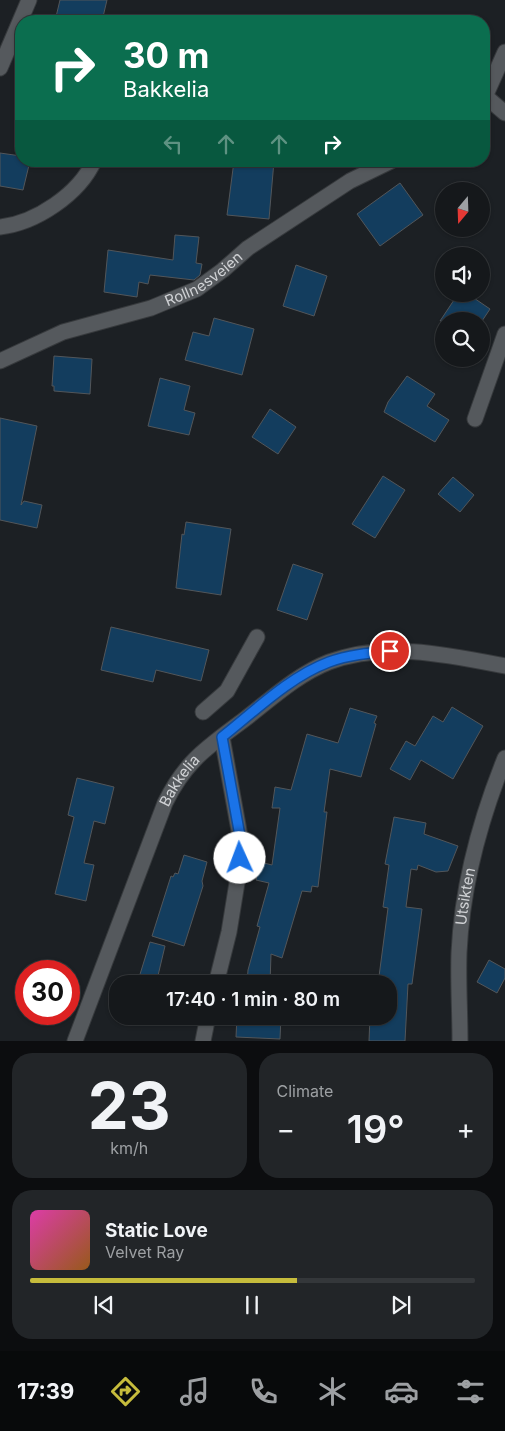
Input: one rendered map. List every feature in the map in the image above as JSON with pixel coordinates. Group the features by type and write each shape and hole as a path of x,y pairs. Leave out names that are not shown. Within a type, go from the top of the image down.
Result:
{"street":[{"path":"23,15 29,0"},
{"path":"0,68 15,33"},
{"path":"490,86 505,52"},
{"path":"490,102 505,113"},
{"path":"0,227 19,223 42,212 81,183 90,167"},
{"name":"Rollnesveien","path":"0,362 63,332 151,308 197,289 248,248 350,181 379,167"},
{"path":"475,419 505,334"},
{"path":"203,712 227,691 258,637"},
{"name":"Bakkelia","path":"75,1041 168,796 175,782 192,760 296,680 328,662 359,654 390,651 445,656 505,666"},
{"path":"218,975 229,932 240,858 240,836 222,737"},
{"name":"Utsikten","path":"460,1041 459,952 469,875 489,798 505,758"},
{"path":"203,1041 206,1025"}],"building":[{"path":"60,0 107,0 103,15 56,15"},
{"path":"0,153 15,155 15,167 29,167 23,190 0,186"},
{"path":"233,167 273,167 269,219 227,215"},
{"path":"400,183 423,215 380,246 357,214"},
{"path":"175,235 199,237 196,263 202,264 200,275 194,280 150,275 148,284 139,282 137,297 104,292 108,250 173,260"},
{"path":"296,265 327,276 314,316 283,306"},
{"path":"453,302 480,302 490,309 488,312 446,312"},
{"path":"214,318 254,329 242,375 185,360 193,332 209,336"},
{"path":"54,356 92,359 90,394 54,391 54,386 52,386"},
{"path":"407,376 435,394 427,406 449,420 435,442 384,412 388,402"},
{"path":"160,378 190,386 184,410 195,413 189,435 148,426"},
{"path":"270,409 296,427 278,454 252,437"},
{"path":"0,418 37,426 21,505 24,501 42,505 37,528 0,520"},
{"path":"383,476 405,490 375,538 352,524"},
{"path":"453,477 474,495 460,512 438,494"},
{"path":"186,522 231,529 221,595 176,588 182,534 184,535"},
{"path":"293,564 323,574 307,620 277,610"},
{"path":"111,627 209,650 201,681 156,670 153,682 101,670"},
{"path":"452,707 483,726 453,779 421,760 410,780 390,769 406,741 415,746 433,716 443,722"},
{"path":"350,708 377,716 361,777 330,769 324,812 327,812 318,887 312,886 311,892 302,891 282,958 271,954 270,975 248,975 260,927 257,926 269,883 256,880 260,862 272,865 280,808 272,808 275,787 291,790 307,734 338,743"},
{"path":"77,778 114,787 105,824 94,821 84,863 94,865 86,901 55,894 74,817 68,815"},
{"path":"394,817 426,823 424,834 458,846 448,871 436,872 418,865 417,870 411,869 406,907 422,909 412,984 408,984 405,1041 369,1041 370,1025 397,1025 397,975 379,975 388,908 383,907 389,865 385,864"},
{"path":"184,855 207,862 202,881 203,886 184,946 152,936 171,876 173,877 175,873 178,874"},
{"path":"150,942 165,946 158,975 140,975"},
{"path":"489,960 505,969 505,978 497,993 477,982"},
{"path":"237,1025 281,1025 280,1039 236,1037"}],"route":[{"path":"240,858 240,836 222,737 296,680 328,662 359,654 390,651"}]}
